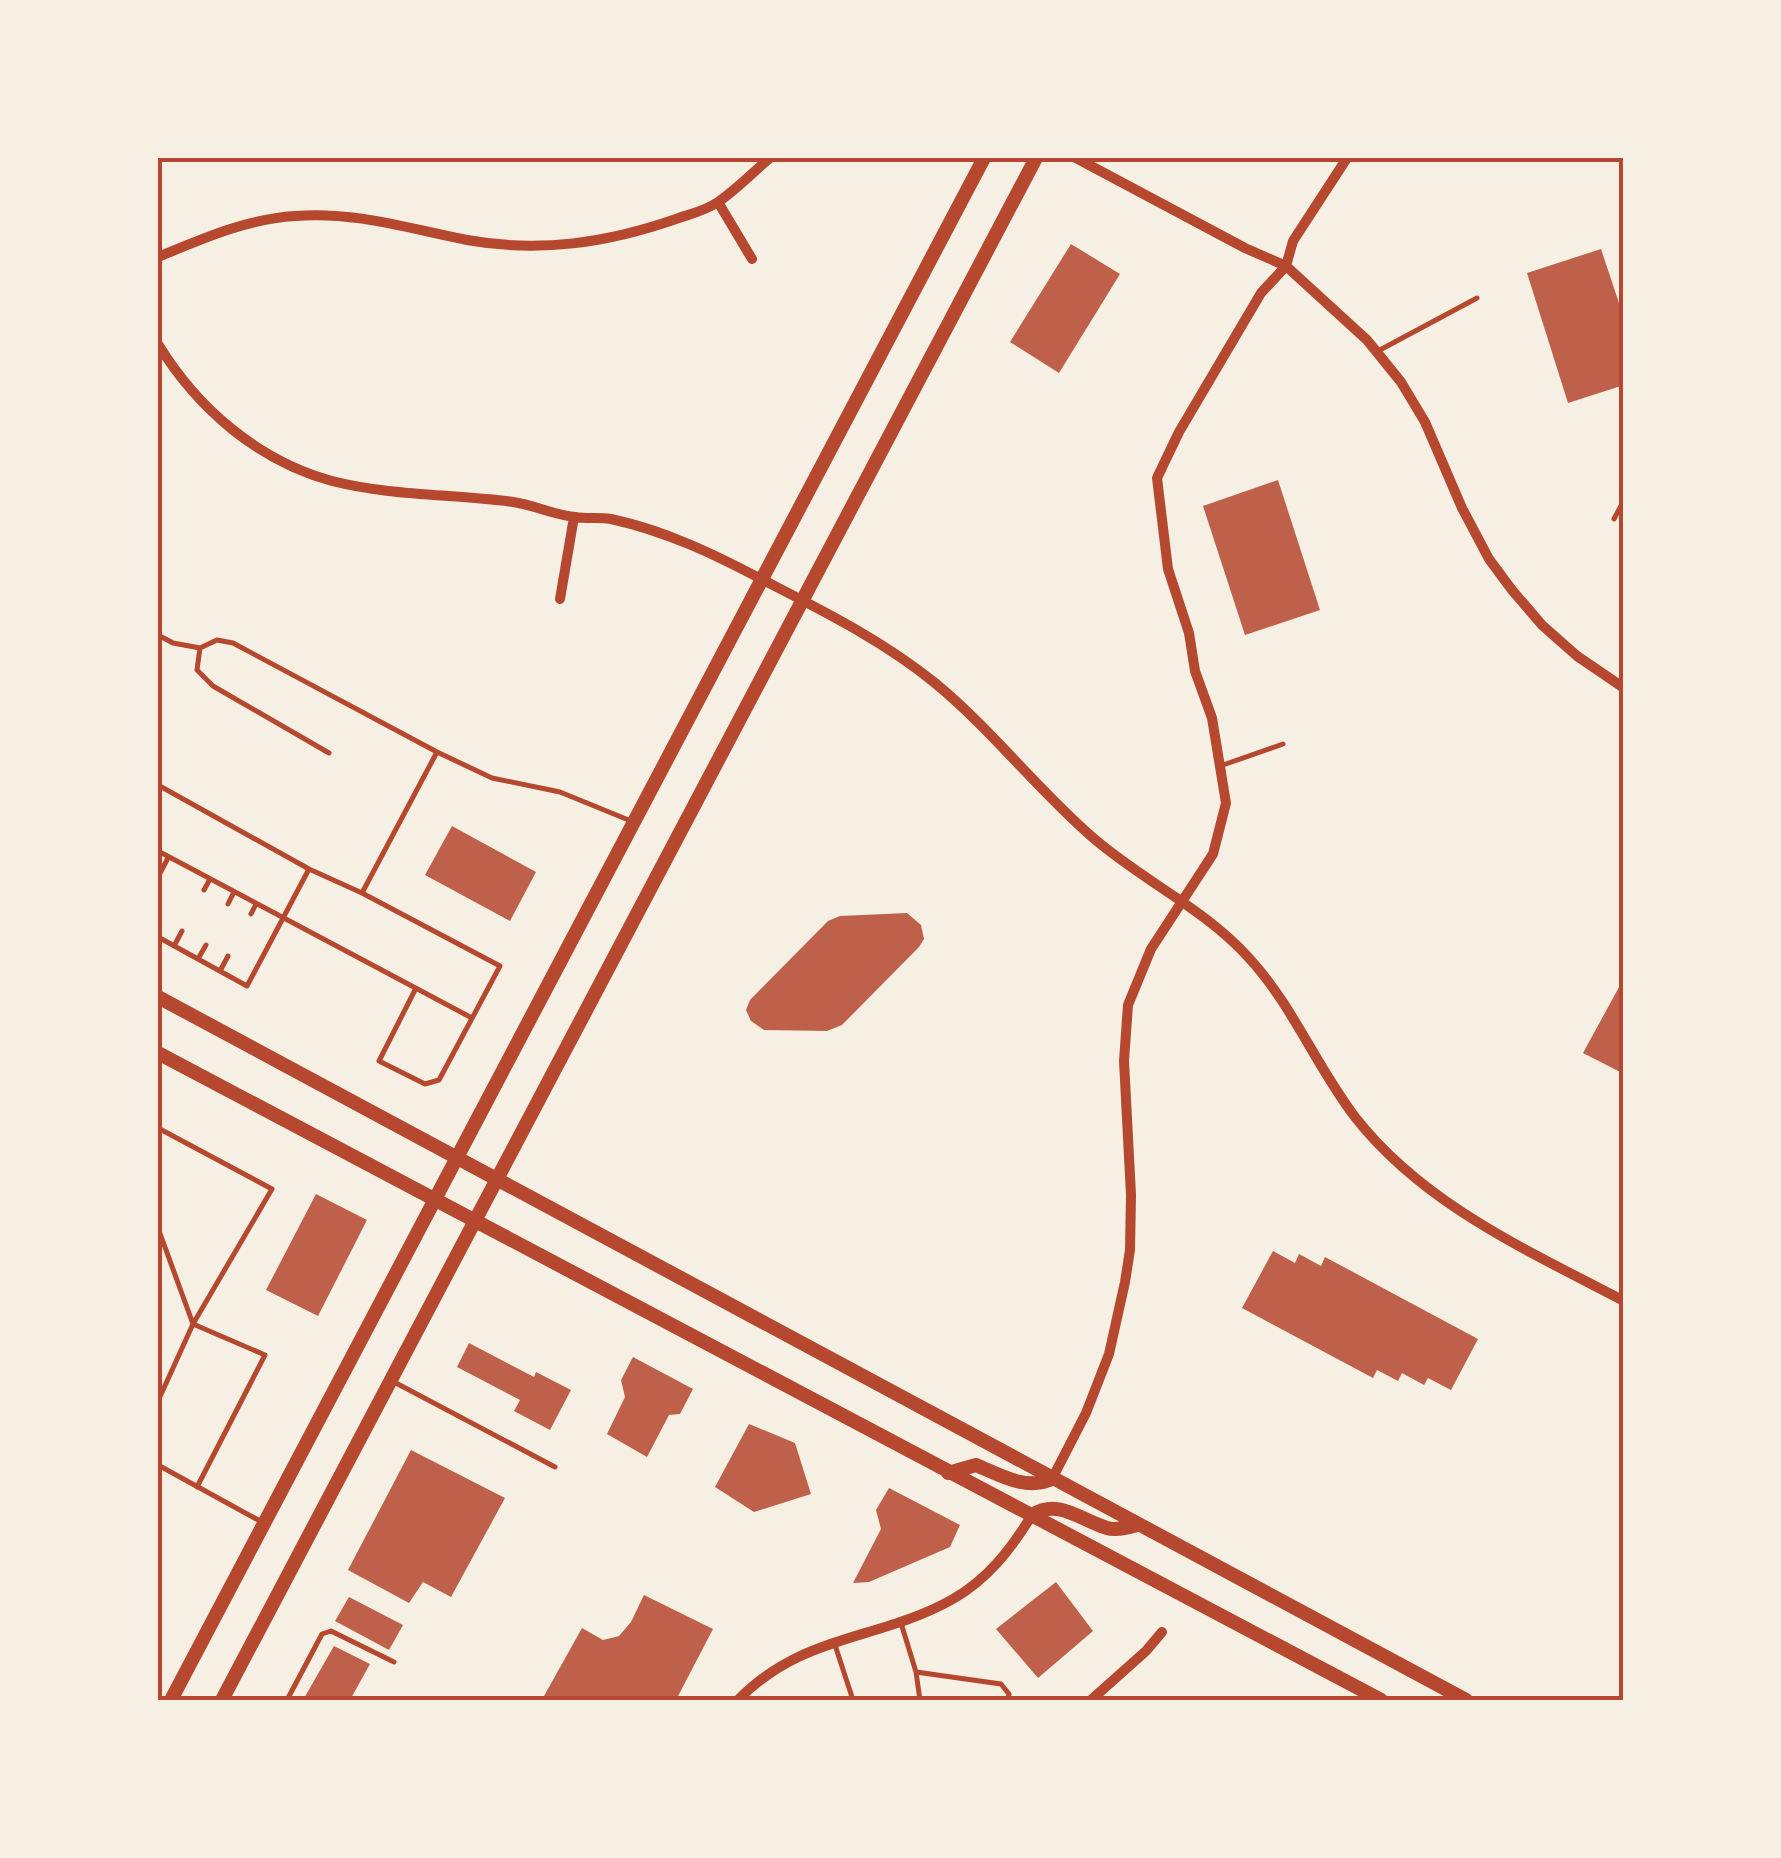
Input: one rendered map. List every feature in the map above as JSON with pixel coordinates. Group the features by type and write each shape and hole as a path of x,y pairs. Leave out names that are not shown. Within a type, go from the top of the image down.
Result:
{"main road":[{"path":"170,1700 984,158"},
{"path":"222,1700 1036,158"},
{"path":"158,997 1466,1700"},
{"path":"158,1053 1382,1700"},
{"path":"948,1473 976,1464 1016,1482 1042,1483 1052,1479"},
{"path":"1032,1515 1056,1508 1110,1530 1139,1525"}],"street":[{"path":"158,257 218,232 294,216 339,215 470,240 523,247 564,246 626,234 699,212 718,202 770,158"},
{"path":"1076,158 1286,266 1328,302 1401,382 1425,422 1462,508 1512,590 1542,625 1577,656 1624,688"},
{"path":"1052,1479 1110,1354 1121,1308 1130,1250 1132,1196 1124,1062 1128,1005 1139,972 1213,854 1226,803 1212,718 1168,569 1158,478 1179,432 1261,293 1286,266 1293,241 1348,158"},
{"path":"718,202 752,259"},
{"path":"158,344 186,386 218,418 248,442 292,466 332,480 374,488 518,502 574,517 607,518 674,537 802,600 903,658 940,687 1090,836 1224,933 1268,981 1356,1118 1413,1177 1490,1230 1624,1301"},
{"path":"560,599 574,517"},
{"path":"738,1700 779,1666 834,1641 953,1599 981,1579 1013,1546 1032,1515"},
{"path":"1092,1700 1162,1632"}],"lane":[{"path":"1377,352 1477,298"},
{"path":"1614,519 1624,500"},
{"path":"158,635 172,643 200,648 217,640 233,643 492,778 560,792 634,822"},
{"path":"200,648 196,670 213,686 330,753"},
{"path":"1220,766 1283,744"},
{"path":"362,893 437,752"},
{"path":"158,785 309,869 500,966 439,1080 425,1084 379,1060 416,988"},
{"path":"158,851 472,1018"},
{"path":"158,877 169,857"},
{"path":"158,936 247,986 309,869"},
{"path":"204,890 210,879"},
{"path":"228,904 234,892"},
{"path":"251,914 256,904"},
{"path":"174,946 182,931"},
{"path":"198,959 206,944"},
{"path":"220,971 228,956"},
{"path":"158,1128 272,1189 193,1324 158,1401"},
{"path":"158,1228 193,1324 265,1355 197,1486"},
{"path":"391,1380 555,1467"},
{"path":"158,1465 264,1523"},
{"path":"900,1620 920,1700"},
{"path":"287,1700 322,1634 331,1631 394,1662"},
{"path":"834,1641 853,1700"},
{"path":"916,1672 1001,1684 1009,1694 1008,1700"}],"building":[{"path":"1071,244 1120,274 1059,373 1010,342"},
{"path":"1601,249 1624,318 1624,385 1568,403 1527,273"},
{"path":"1278,480 1320,610 1245,635 1203,506"},
{"path":"452,826 536,872 510,921 425,875"},
{"path":"907,913 921,925 924,939 842,1025 827,1031 764,1030 751,1021 746,1010 750,1000 828,921 840,916"},
{"path":"1624,978 1624,1074 1583,1053"},
{"path":"316,1194 367,1220 318,1316 266,1290"},
{"path":"1273,1251 1295,1263 1299,1254 1321,1266 1325,1257 1478,1339 1451,1390 1428,1378 1424,1385 1402,1373 1398,1381 1377,1370 1373,1378 1242,1308"},
{"path":"469,1343 534,1377 536,1372 571,1390 550,1430 514,1411 520,1400 457,1367"},
{"path":"633,1357 693,1389 680,1414 669,1415 647,1457 607,1434 625,1397 621,1380"},
{"path":"749,1424 795,1443 811,1494 754,1512 715,1487"},
{"path":"411,1450 505,1498 451,1597 423,1582 409,1603 348,1570"},
{"path":"889,1488 960,1525 950,1547 869,1582 853,1583 881,1529 876,1510"},
{"path":"1056,1582 1093,1631 1038,1678 996,1629"},
{"path":"644,1595 713,1629 676,1700 552,1700 544,1696 582,1628 603,1640 619,1636"},
{"path":"349,1597 403,1625 389,1650 335,1621"},
{"path":"334,1646 370,1664 350,1700 303,1700"}]}
